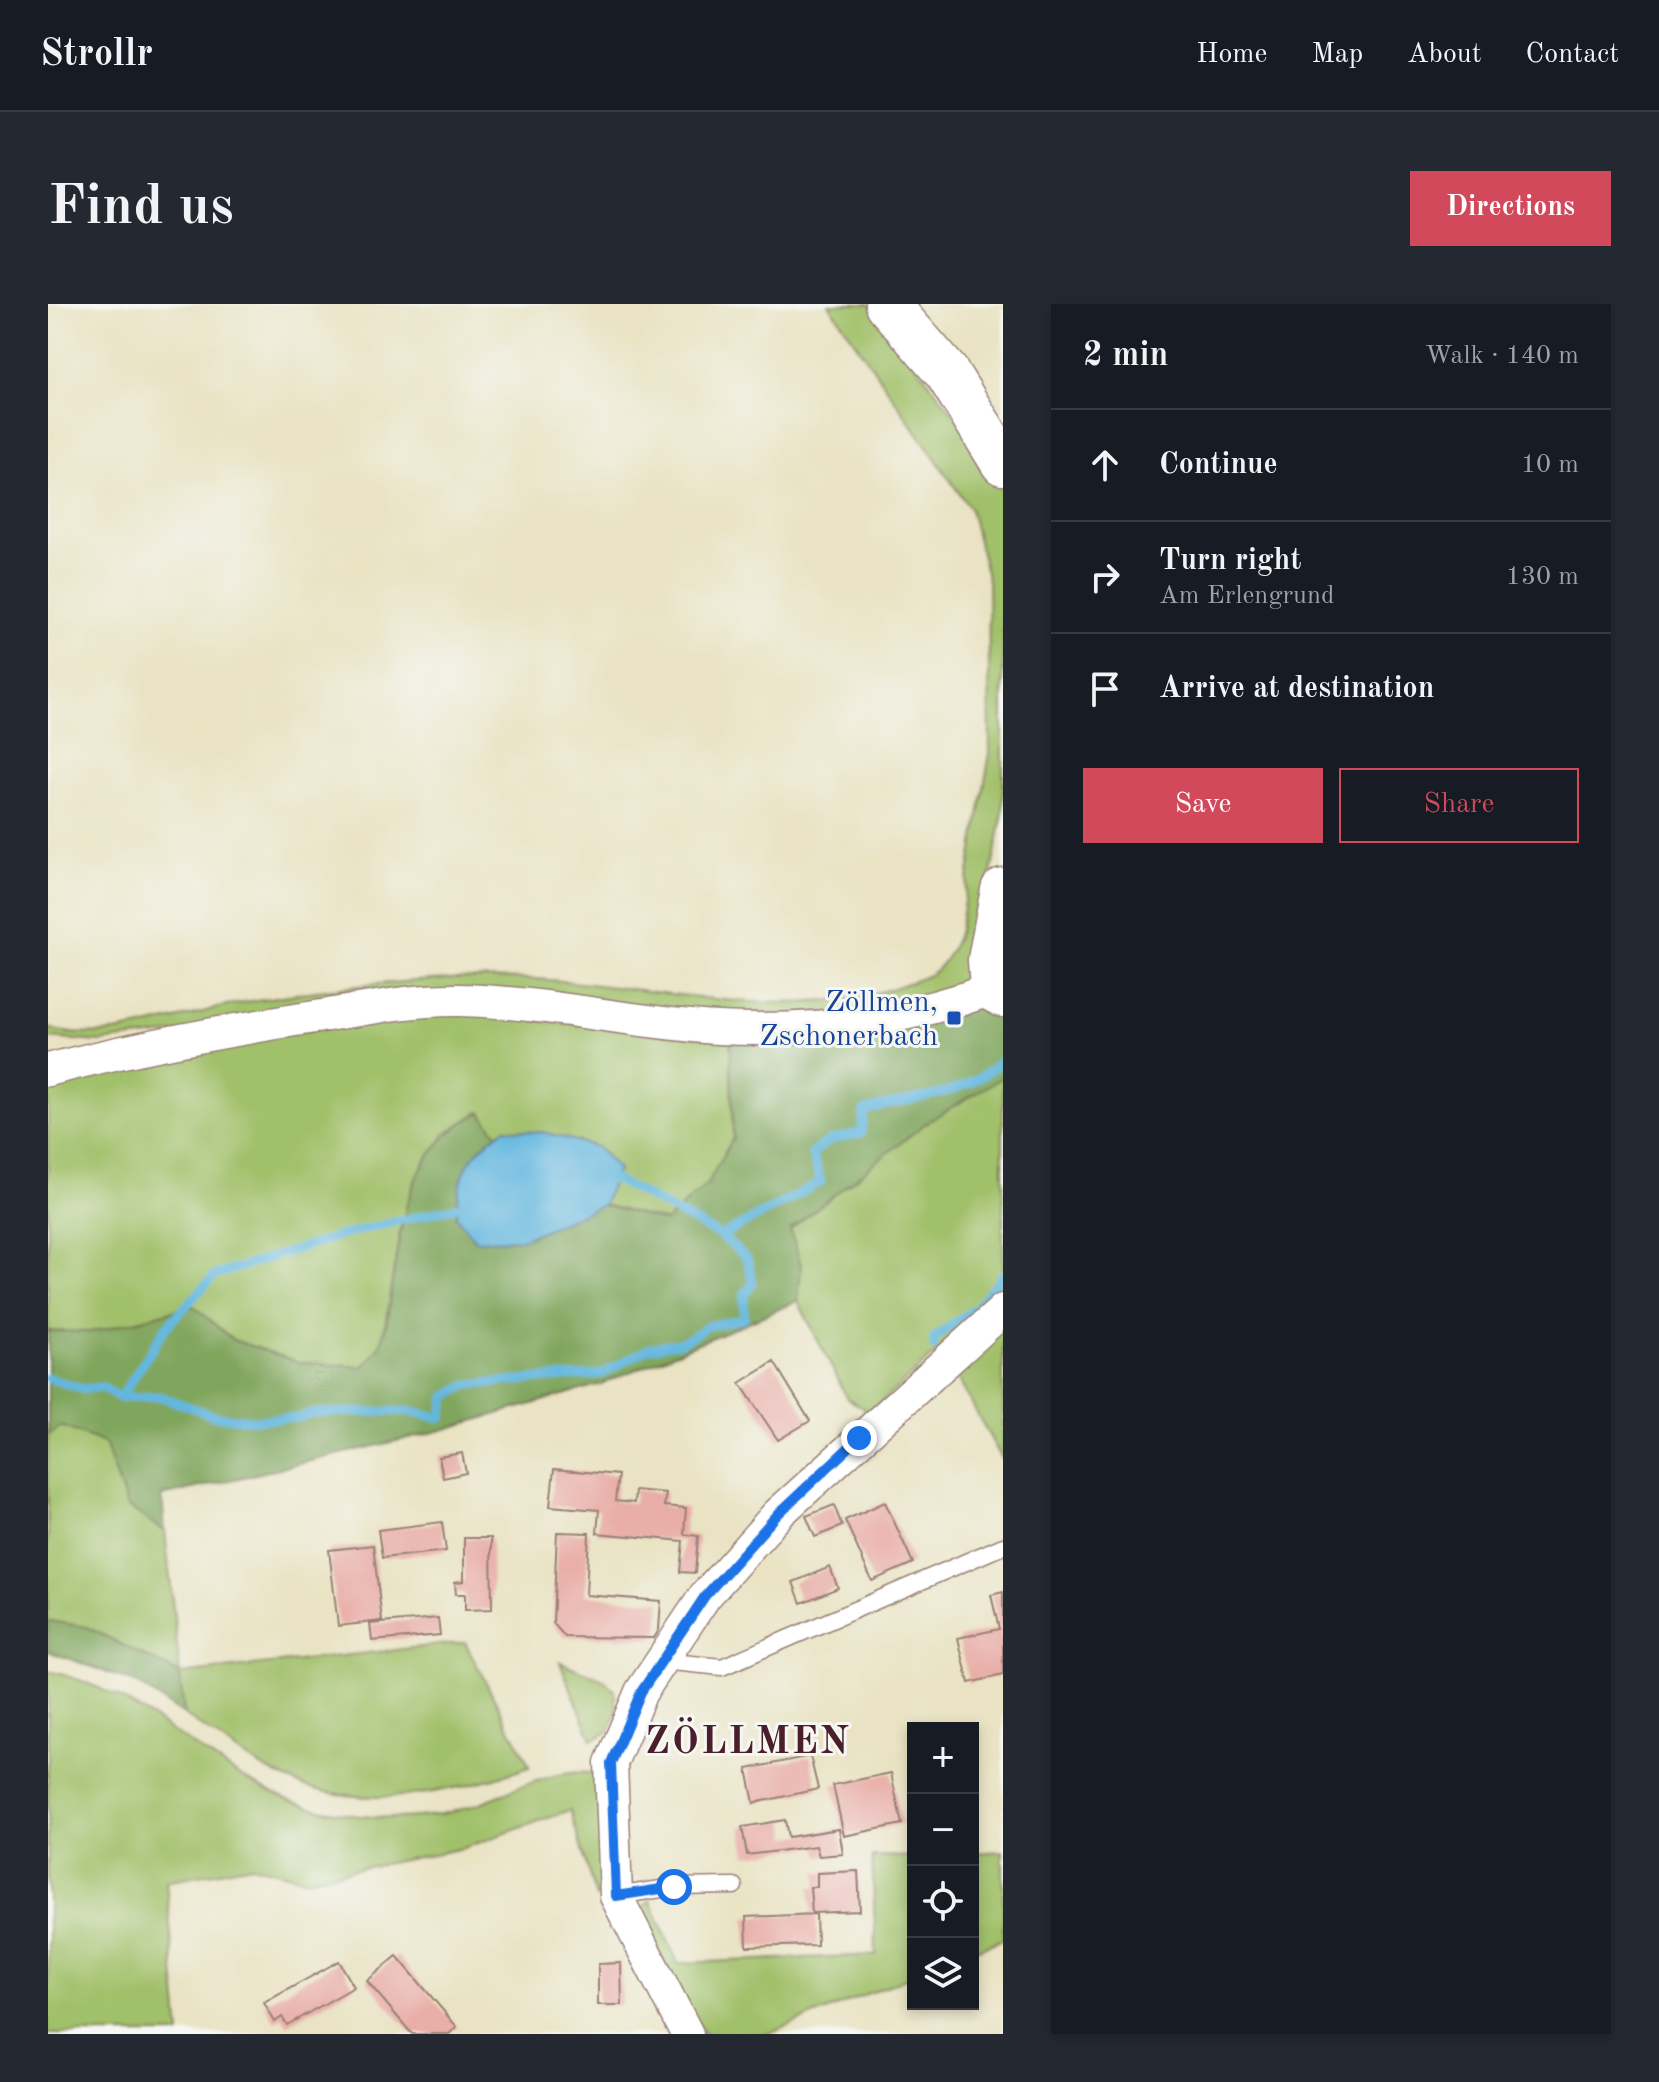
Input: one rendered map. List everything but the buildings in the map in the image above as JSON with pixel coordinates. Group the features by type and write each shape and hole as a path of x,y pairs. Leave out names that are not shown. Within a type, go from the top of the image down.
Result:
{"street":[{"path":"887,304 947,373 1003,463"},
{"path":"48,1070 109,1054 238,1029 417,1002 458,1000 537,1005 716,1028 831,1028 875,1021 998,992 990,960 1003,890"},
{"path":"687,2034 616,1896 611,1763 641,1692 705,1596 778,1514 1003,1310"}],"lane":[{"path":"662,1661 722,1667 1003,1546"},
{"path":"616,1896 674,1887 734,1886"}],"green space":[{"path":"829,304 869,304 987,457 1003,489 1003,813 973,965 963,984 930,997 827,1013 718,1016 535,992 100,1042 48,1038 48,1028 71,1033 122,1031 250,1001 392,982 463,978 534,979 771,1003 818,1002 864,996 935,971 947,957 959,930 990,753 988,581 970,509"},
{"path":"987,1006 1003,1010 1003,1077 927,1122 790,1229 801,1265 798,1301 601,1384 439,1431 162,1496 165,1531 127,1506 105,1443 61,1426 48,1435 48,1331 91,1332 193,1306 233,1340 298,1362 363,1367 382,1342 404,1215 422,1166 456,1127 481,1112 497,1134 478,1151 466,1170 456,1216 475,1240 522,1239 603,1205 666,1222 708,1183 733,1138 730,1040"},
{"path":"455,1012 730,1040 733,1138 708,1183 666,1222 603,1205 618,1170 504,1129 497,1134 481,1112 445,1133 401,1225 381,1349 363,1367 298,1362 233,1340 193,1306 91,1332 48,1331 48,1080 257,1037"},
{"path":"1003,1077 1003,1294 870,1412 847,1398 798,1301 801,1265 790,1229 927,1122"},
{"path":"1003,1328 1003,1461 954,1372"},
{"path":"61,1426 105,1443 127,1506 165,1531 180,1674 465,1642 530,1767 466,1785 401,1796 335,1794 303,1786 261,1766 184,1715 179,1674 87,1627 48,1621 48,1435"},
{"path":"48,1621 87,1627 180,1674 184,1715 135,1683 48,1651"},
{"path":"560,1662 604,1680 615,1691 616,1713 609,1732 592,1740"},
{"path":"48,1671 85,1682 120,1699 252,1782 287,1799 324,1810 396,1818 434,1815 469,1807 544,1779 591,1773 601,1788 604,1887 596,1898 570,1810 464,1848 307,1879 252,1865 166,1881 180,2034 48,2034"},
{"path":"1003,1851 1003,1939 979,1949 979,1866 979,1853"},
{"path":"872,1856 907,1857 907,1977 769,2034 704,2034 659,1956 639,1912 650,1900 678,1963 876,1955"}],"water":[{"path":"504,1129 547,1133 597,1147 618,1170 603,1205 522,1239 475,1240 456,1216 460,1187 473,1157"}],"waterway":[{"path":"48,1378 83,1389 102,1387 120,1398 159,1396 216,1416 252,1420 297,1418 313,1413 410,1411 442,1418 446,1397 467,1385 602,1374 648,1348 684,1341 708,1326 744,1318 744,1295 753,1283 747,1259 721,1236 821,1182 812,1153 830,1140 861,1133 864,1111 954,1089 987,1073 1003,1059"},
{"path":"603,1181 614,1179 721,1236"},
{"path":"120,1398 166,1327 215,1275 342,1235 466,1204"},
{"path":"934,1347 934,1338 974,1309 1003,1274"}],"place":[{"name":"Zöllmen, Zschonerbach","path":"954,1018"}],"district":[{"name":"ZÖLLMEN","path":"748,1740"}],"route":[{"path":"674,1887 616,1896 611,1763 641,1692 705,1596 778,1514 859,1438"}]}
